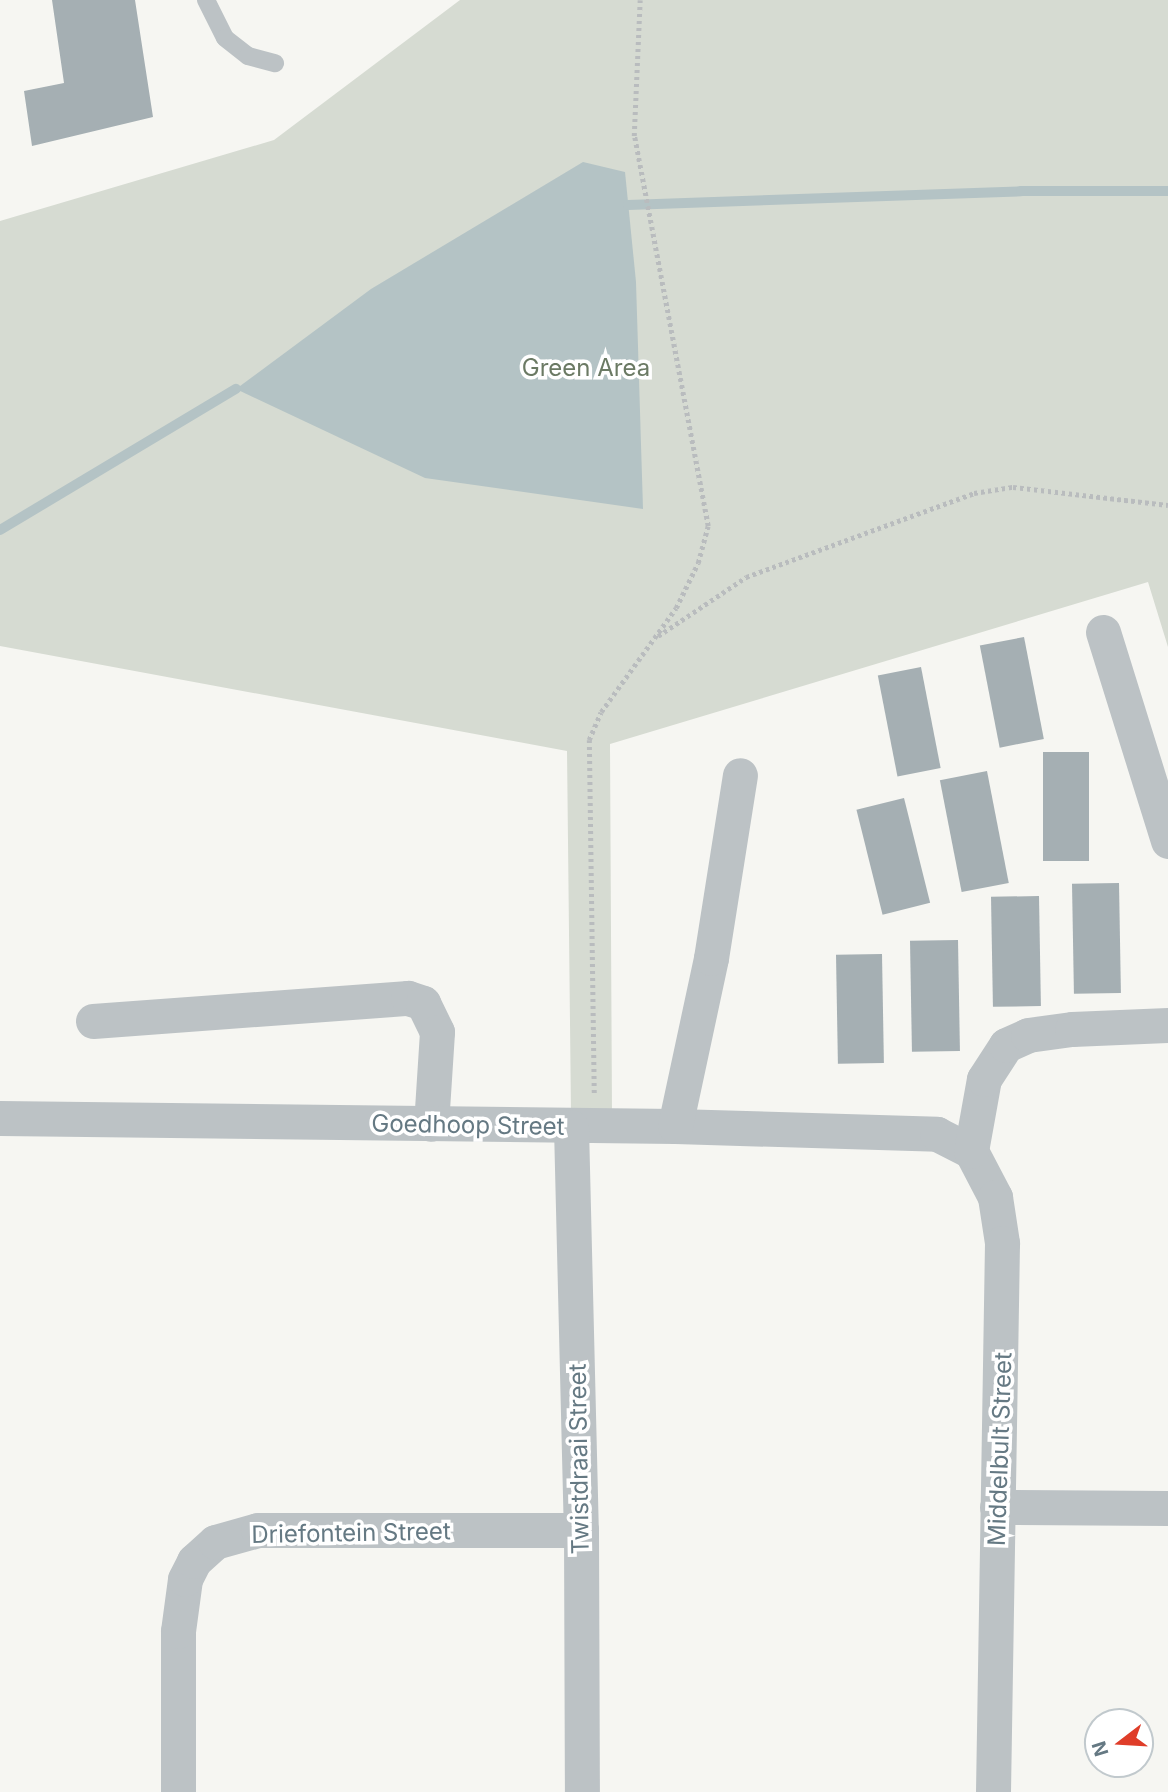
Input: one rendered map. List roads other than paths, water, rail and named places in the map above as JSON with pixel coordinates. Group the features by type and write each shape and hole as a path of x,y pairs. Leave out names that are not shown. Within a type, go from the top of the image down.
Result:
{"street":[{"path":"1103,632 1168,841"},
{"path":"675,1126 711,958 740,775"},
{"path":"93,1021 408,998 424,1003 437,1032 431,1124"},
{"path":"971,1152 984,1079 1006,1045 1028,1035 1072,1028 1168,1025"},
{"name":"Goedhoop Street","path":"0,1118 675,1126 937,1134 971,1152"},
{"name":"Twistdraai Street","path":"582,1126 582,1792"},
{"name":"Middelbult Street","path":"971,1152 995,1197 1002,1242 993,1792"},
{"path":"997,1507 1168,1508"},
{"name":"Driefontein Street","path":"178,1792 178,1631 185,1579 194,1561 215,1542 258,1530 581,1530"}],"lane":[{"path":"206,0 225,38 248,56 275,63"}],"waterway":[{"path":"628,205 1021,191 1168,191"},
{"path":"0,530 236,389"}],"park label":[{"name":"Green Area","path":"586,368"}]}
